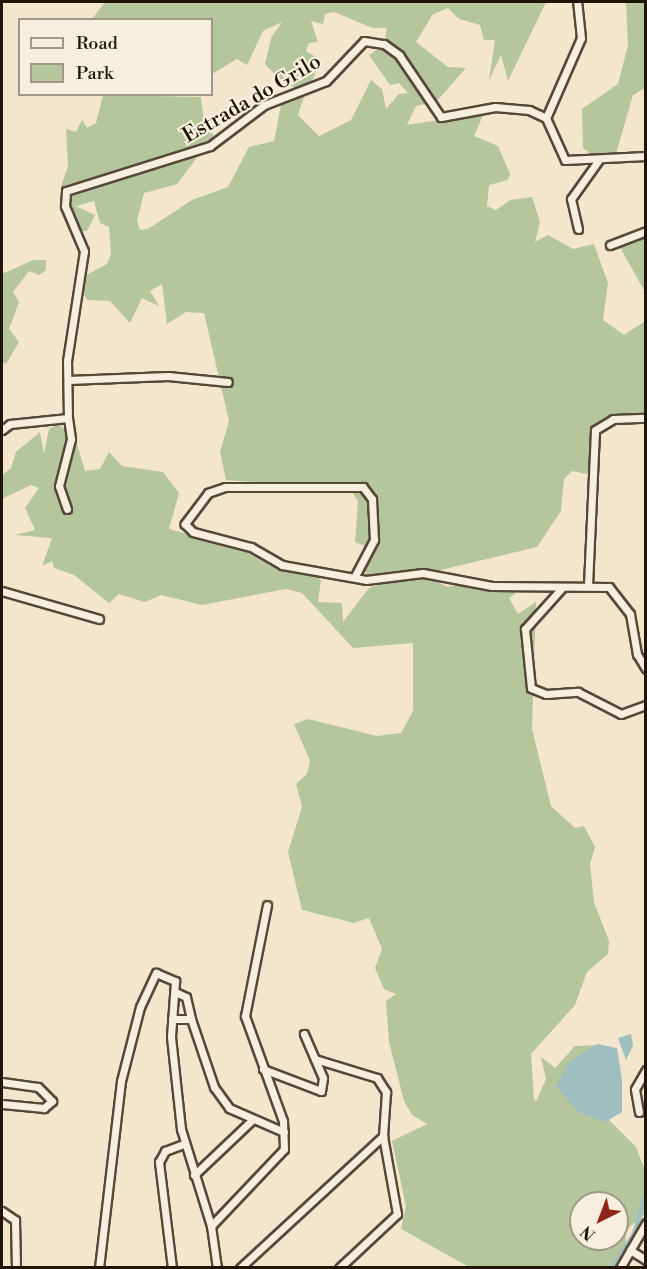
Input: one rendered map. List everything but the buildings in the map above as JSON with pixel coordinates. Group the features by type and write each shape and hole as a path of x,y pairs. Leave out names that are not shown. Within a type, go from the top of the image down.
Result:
{"street":[{"path":"577,2 581,38 546,118 562,158 598,160 645,156"},
{"name":"Estrada do Grilo","path":"67,509 58,486 71,439 68,380 84,251 64,207 66,190 210,146 264,105 326,81 364,41 384,44 399,55 441,117 495,107 546,118"},
{"path":"578,229 571,199 598,160"},
{"path":"610,245 645,231"},
{"path":"68,380 168,376 228,382"},
{"path":"2,430 10,424 69,418"},
{"path":"588,585 595,430 613,419 645,418"},
{"path":"355,576 374,540 372,500 363,487 225,487 208,494 185,524 193,532 250,547 282,565 355,576 388,580 423,573 485,585 561,590 588,585 609,587 620,595 645,669"},
{"path":"561,590 525,629 531,688 546,694 578,692 621,714 645,705"},
{"path":"2,591 99,619"},
{"path":"210,1226 280,1155 284,1132 245,1016 267,905"},
{"path":"99,1268 119,1091 151,977 156,973 172,978 175,992 172,1019 183,1144 210,1226 217,1268"},
{"path":"175,992 186,997 191,1019 217,1094 229,1107 252,1120 284,1132"},
{"path":"172,1019 191,1019"},
{"path":"263,1069 318,1092 324,1085 304,1034"},
{"path":"315,1059 377,1078 386,1092 383,1136 397,1214 339,1268"},
{"path":"639,1113 634,1089 645,1070"},
{"path":"2,1082 38,1087 52,1101 44,1108 2,1104"},
{"path":"194,1175 252,1120"},
{"path":"240,1268 383,1136"},
{"path":"172,1268 159,1162 165,1151 183,1144"},
{"path":"4,1212 15,1220 16,1268"},
{"path":"620,1268 645,1223"},
{"path":"630,1250 645,1260"}],"green space":[{"path":"105,2 546,2 508,81 501,55 489,80 495,40 484,40 480,25 459,19 448,8 433,14 416,42 448,67 466,68 436,102 416,106 407,125 484,113 474,136 498,146 510,174 508,180 489,185 487,206 496,210 510,200 532,197 540,222 535,242 548,235 573,249 594,244 608,283 603,320 624,335 645,321 644,414 594,429 593,475 572,471 564,479 561,511 537,547 403,579 434,580 447,587 484,579 516,593 509,598 518,614 536,602 532,729 551,806 575,828 584,826 595,847 590,864 594,902 609,941 608,954 587,972 575,1005 531,1054 534,1099 536,1102 546,1079 541,1057 555,1068 575,1046 597,1045 609,1120 636,1147 645,1171 645,1214 629,1228 629,1191 569,1191 569,1251 623,1251 614,1267 469,1267 401,1229 406,1206 392,1141 427,1124 412,1115 404,1101 389,1042 386,1001 396,994 384,989 375,968 382,949 369,918 354,923 302,910 288,852 302,807 296,784 307,774 310,761 294,724 308,719 377,736 401,733 413,711 413,643 353,648 302,593 286,589 202,605 161,595 145,602 119,594 109,603 74,575 54,568 52,561 42,566 52,538 15,535 35,530 25,508 39,488 31,485 2,499 2,475 11,468 16,452 40,432 44,454 49,429 59,424 76,441 85,471 100,469 109,452 122,466 163,472 179,493 169,529 241,549 272,567 315,574 321,580 318,602 342,603 343,622 369,588 387,582 367,575 363,567 367,547 355,542 358,501 350,489 226,480 220,452 229,421 204,313 186,312 167,324 162,284 150,291 159,306 142,298 130,323 110,301 87,300 82,290 88,274 107,264 111,254 109,227 100,223 94,201 76,206 95,215 87,231 69,231 61,186 68,166 66,129 76,132 82,120 87,128 96,123 103,96 201,97 205,130 214,135 177,184 144,193 137,221 140,230 148,229 192,200 228,187 249,147 274,141 282,100 305,94 298,115 319,136 351,120 371,80 382,89 386,109 399,94 408,93 399,83 390,85 369,55 384,45 387,28 373,28 334,12 325,14 323,24 311,21 318,42 309,43 306,51 321,60 311,83 297,88 282,82 265,64 271,38 282,22 263,31 247,65 237,59 213,73 213,18 93,18"},
{"path":"626,2 645,2 645,88 633,95 615,157 597,158 583,148 582,109 618,84 628,45"},
{"path":"645,228 644,244 645,292 616,240"},
{"path":"33,260 46,260 46,270 39,275 29,271 13,292 19,302 9,329 19,342 6,364 2,362 2,274"}],"water":[{"path":"631,1034 633,1046 626,1060 618,1038"},
{"path":"597,1044 617,1048 622,1080 622,1112 605,1122 580,1113 556,1087 569,1062"}],"waterway":[{"path":"612,1268 634,1233 646,1192"}]}
